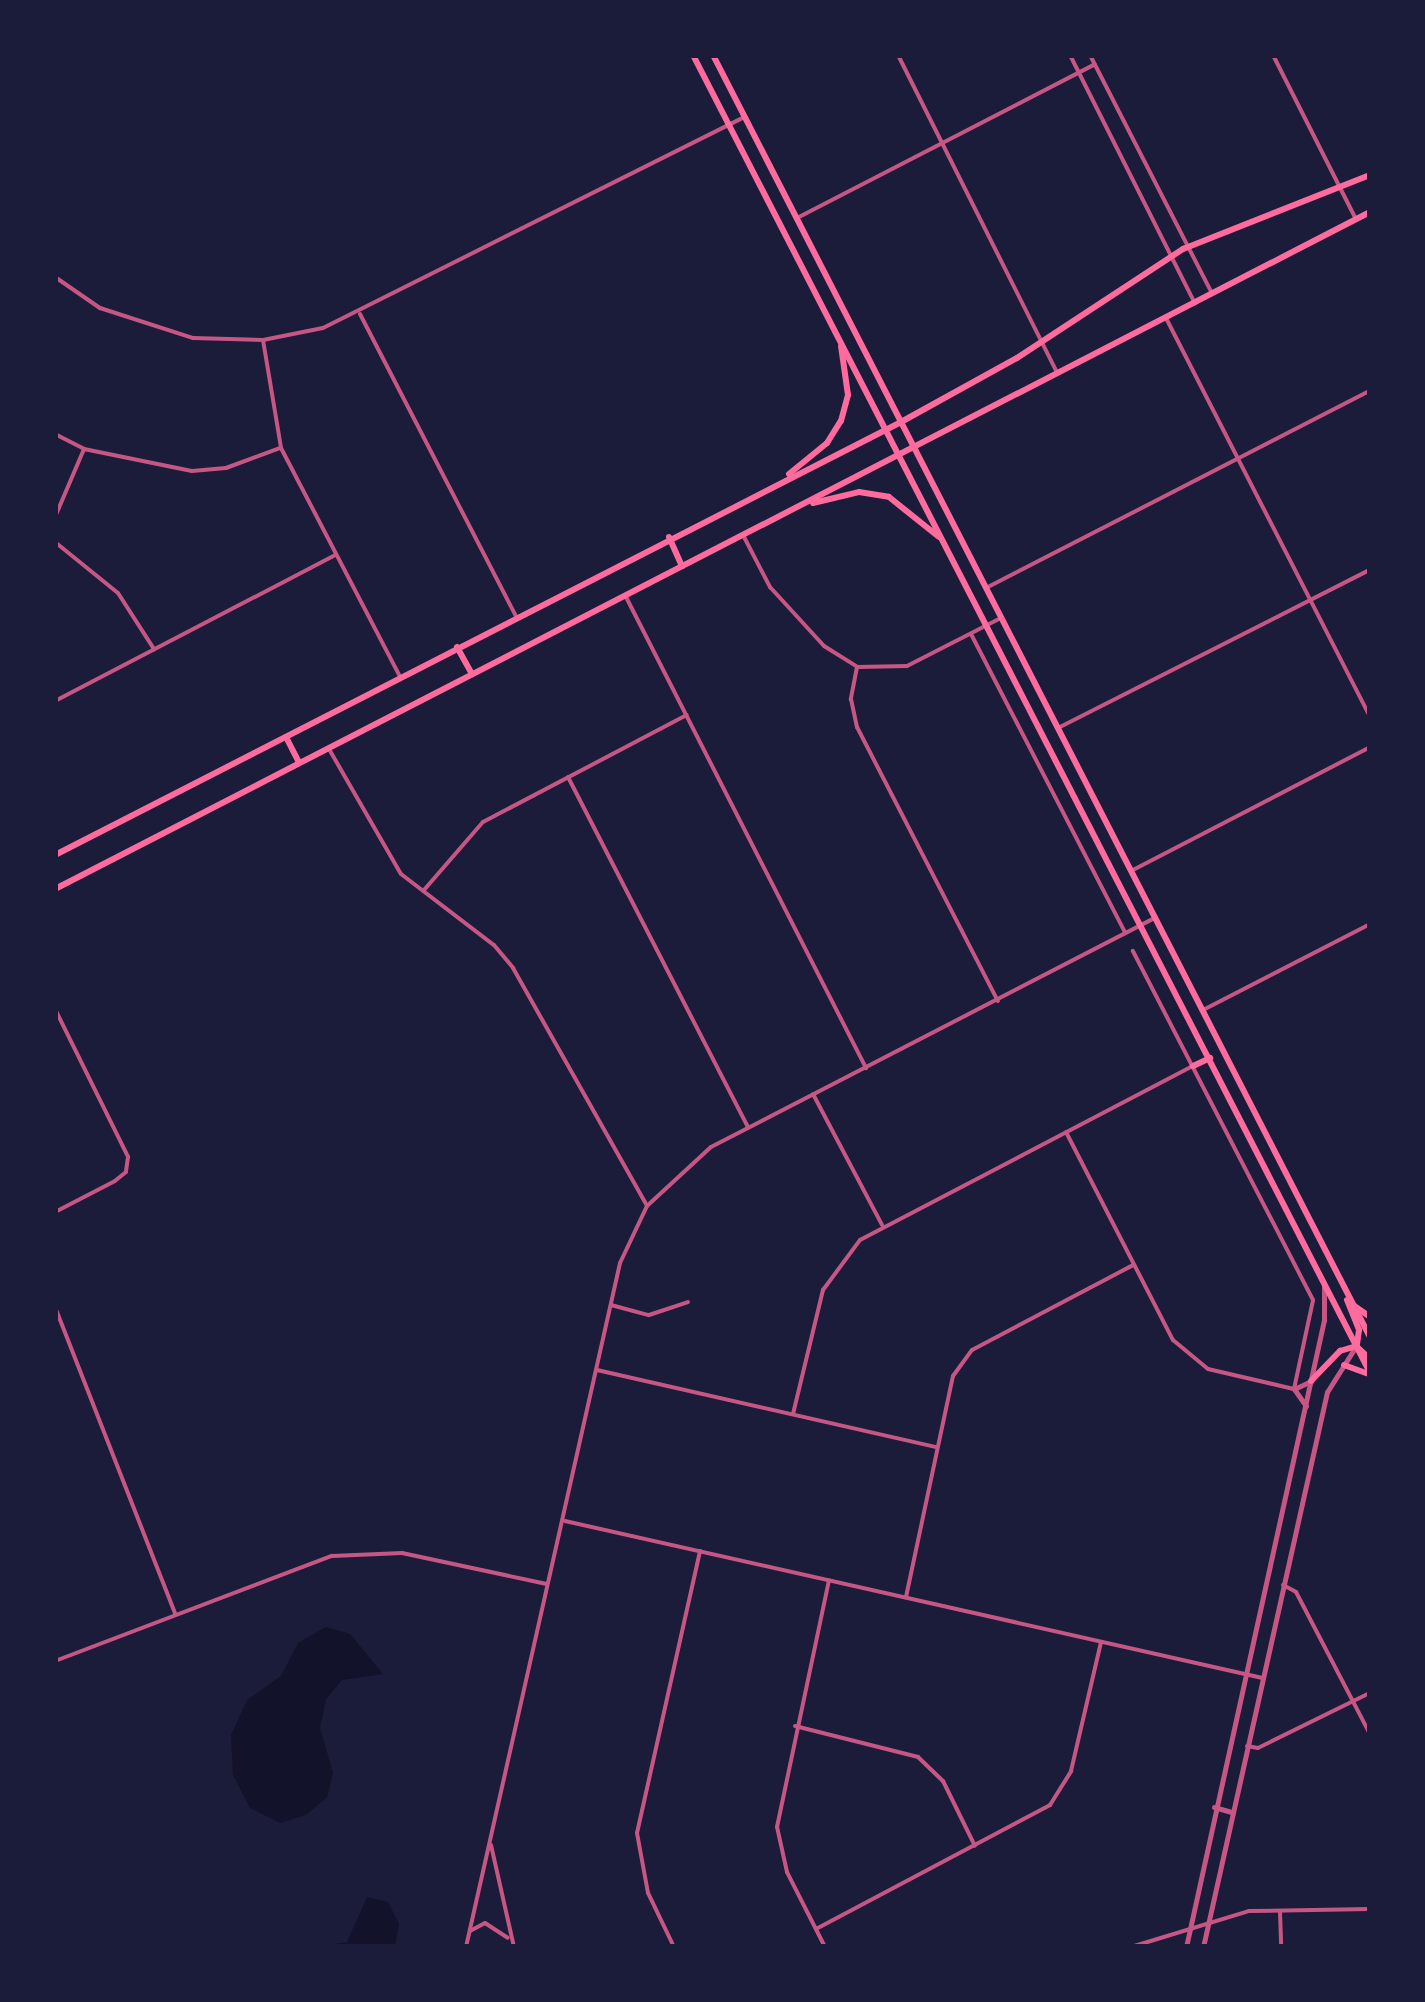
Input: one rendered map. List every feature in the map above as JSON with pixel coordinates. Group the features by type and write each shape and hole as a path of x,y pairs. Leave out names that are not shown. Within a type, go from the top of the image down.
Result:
{"main road":[{"path":"693,55 1370,1374"},
{"path":"712,55 1370,1338"},
{"path":"55,855 901,422 1044,338 1188,246 1370,175"},
{"path":"55,888 1370,212"},
{"path":"776,483 828,442 842,421 848,387 838,335"},
{"path":"794,509 859,492 890,497 946,546"},
{"path":"669,538 682,566"},
{"path":"457,647 472,674"},
{"path":"286,737 299,762"},
{"path":"1193,1066 1210,1058"},
{"path":"1252,1139 1264,1132"},
{"path":"1344,1289 1359,1330 1356,1346"},
{"path":"1352,1304 1370,1317"},
{"path":"1356,1346 1370,1359"},
{"path":"1311,1381 1331,1356 1356,1346"},
{"path":"1344,1365 1370,1374"}],"street":[{"path":"898,55 1044,338 1058,374"},
{"path":"1070,55 1195,303"},
{"path":"1090,55 1212,294"},
{"path":"1273,55 1356,219"},
{"path":"797,218 1095,64"},
{"path":"55,277 140,325 215,341 262,340 360,314 744,117"},
{"path":"360,314 516,616"},
{"path":"1166,318 1370,717"},
{"path":"262,340 281,448 400,678"},
{"path":"986,588 1370,391"},
{"path":"55,434 84,448 192,471 226,468 281,448"},
{"path":"55,516 84,448"},
{"path":"743,535 783,602 824,646 857,667 906,666 1002,618"},
{"path":"55,542 118,592 154,649"},
{"path":"55,701 335,556"},
{"path":"1058,728 1370,570"},
{"path":"626,595 866,1068"},
{"path":"971,634 1125,933"},
{"path":"857,667 851,698 857,728 999,1002"},
{"path":"423,892 483,822 686,715"},
{"path":"328,747 384,851 423,892 513,968 647,1206"},
{"path":"1131,872 1370,747"},
{"path":"568,777 748,1127"},
{"path":"466,1947 620,1263 647,1206 683,1167 748,1127 999,1002 1154,918"},
{"path":"1203,1010 1370,924"},
{"path":"1133,950 1314,1300 1294,1389 1306,1406"},
{"path":"55,1009 123,1139 126,1172 55,1212"},
{"path":"793,1414 822,1290 837,1264 882,1225 1193,1066"},
{"path":"814,1094 882,1225"},
{"path":"1066,1132 1162,1324 1190,1358 1250,1381 1294,1389 1311,1381"},
{"path":"906,1597 953,1376 972,1350 1134,1265"},
{"path":"1186,1947 1324,1320 1323,1280"},
{"path":"611,1305 650,1314 688,1302"},
{"path":"55,1307 175,1613"},
{"path":"1203,1947 1327,1392 1356,1346"},
{"path":"597,1370 936,1448"},
{"path":"564,1521 1262,1678"},
{"path":"674,1947 648,1894 636,1833 700,1551"},
{"path":"55,1660 301,1563 360,1552 438,1558 548,1584"},
{"path":"825,1947 779,1848 778,1800 829,1580"},
{"path":"1283,1585 1296,1592 1370,1734"},
{"path":"816,1928 1028,1821 1063,1789 1101,1642"},
{"path":"1247,1746 1258,1748 1370,1693"},
{"path":"795,1726 918,1758 942,1782 975,1846"},
{"path":"1214,1807 1232,1812"},
{"path":"490,1838 512,1944"},
{"path":"1131,1947 1209,1919 1280,1910 1370,1909"},
{"path":"1280,1910 1282,1947"},
{"path":"470,1931 495,1925 512,1944"}],"shaded area":[{"path":"326,1627 350,1634 383,1674 342,1680 326,1699 320,1728 333,1773 327,1797 306,1815 280,1823 250,1808 233,1775 231,1735 247,1700 281,1676 298,1643"},
{"path":"367,1897 388,1902 399,1924 395,1947 315,1947 347,1942"}]}
